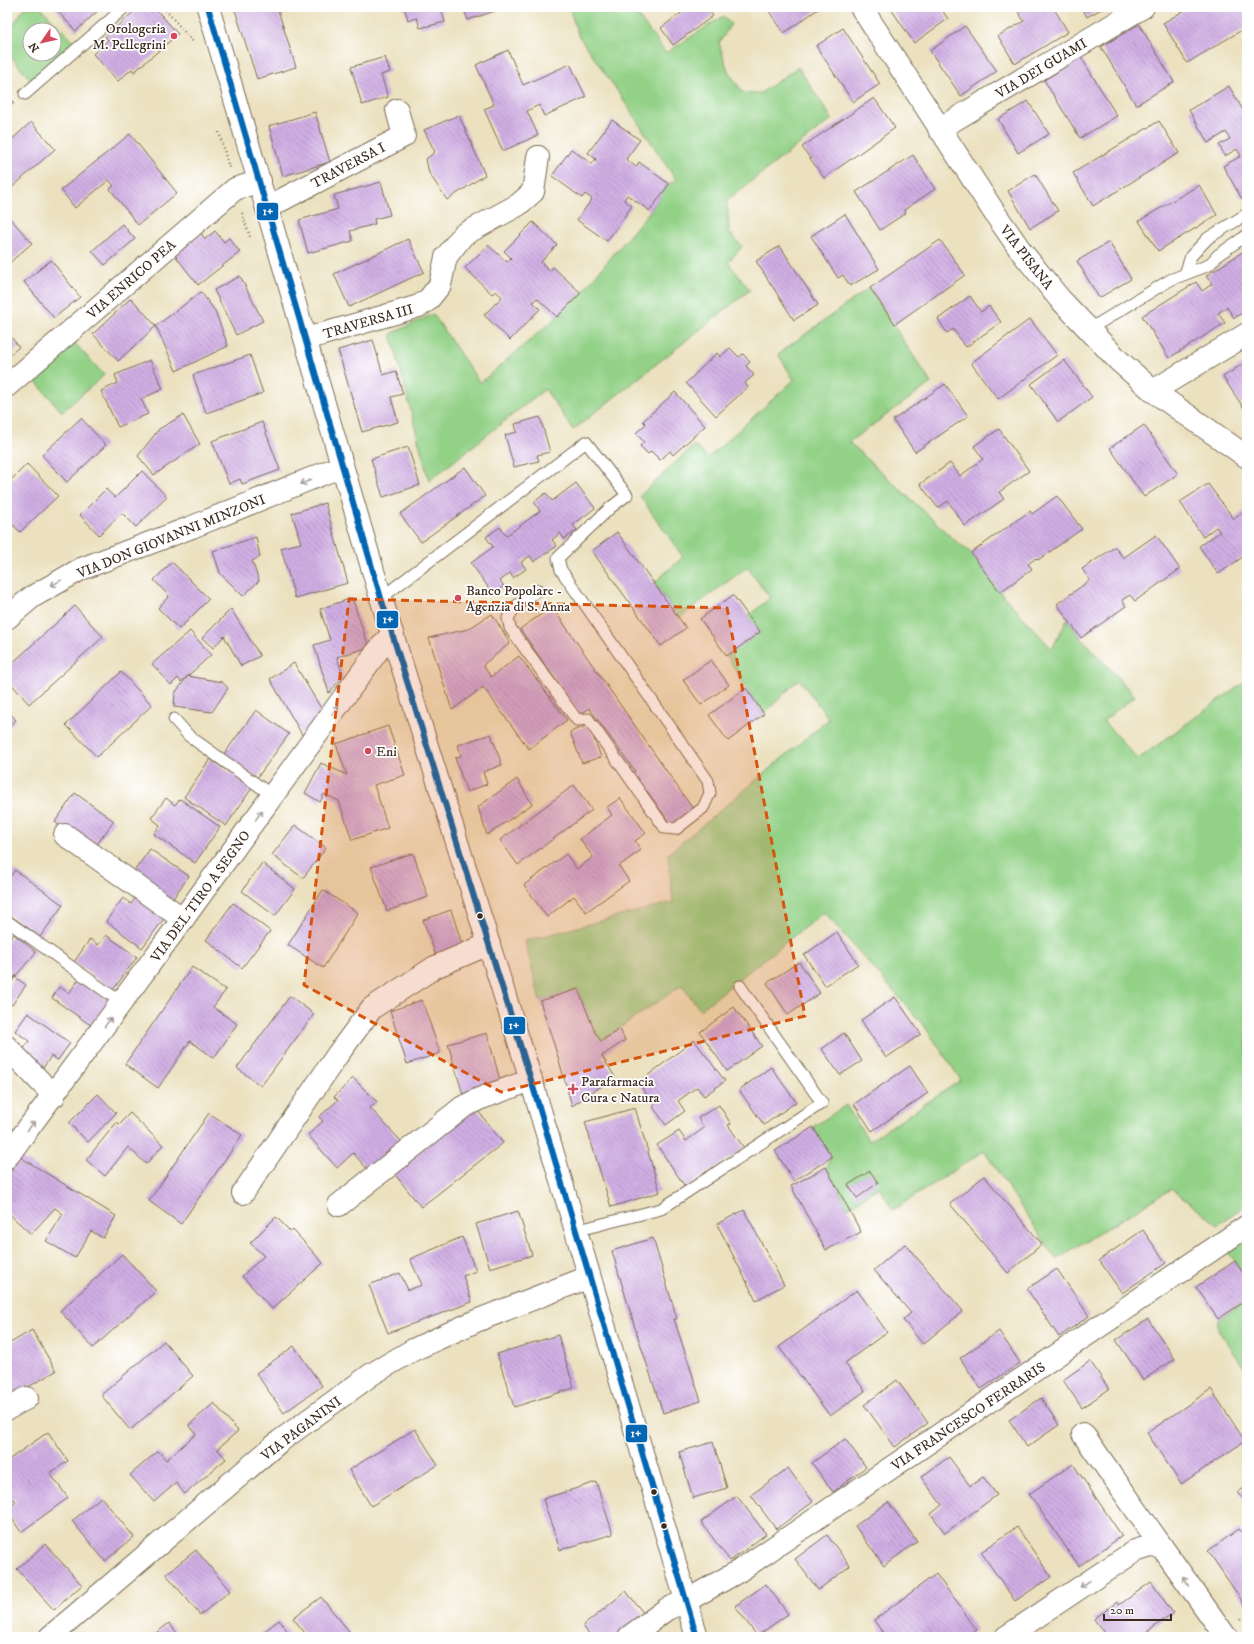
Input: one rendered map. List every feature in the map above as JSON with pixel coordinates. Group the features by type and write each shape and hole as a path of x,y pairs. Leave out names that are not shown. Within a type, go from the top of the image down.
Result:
{"street":[{"name":"VIA PISANA","path":"861,7 939,130 1021,251 1059,298 1118,360 1153,391 1247,458"},
{"name":"VIA DEI GUAMI","path":"939,130 1143,7"},
{"path":"208,9 268,207 381,598 531,1080 697,1637"},
{"name":"TRAVERSA I","path":"268,207 404,136 397,110"},
{"name":"TRAVERSA III","path":"306,339 419,306 428,300 440,285 446,257 463,235 518,205 533,192 538,157"},
{"name":"VIA ENRICO PEA","path":"7,386 235,189 260,181"},
{"path":"1153,391 1247,334"},
{"name":"VIA DON GIOVANNI MINZONI","path":"7,618 32,597 81,569 221,516 342,466"},
{"name":"VIA DEL TIRO A SEGNO","path":"7,1157 54,1096 376,653 392,634"},
{"path":"65,835 183,919"},
{"path":"243,1193 315,1086 372,1008 436,967 489,944"},
{"path":"7,1047 54,1096"},
{"path":"338,1205 463,1107 479,1099 531,1080"},
{"name":"VIA FRANCESCO FERRARIS","path":"629,1637 667,1609 686,1601 746,1567 1247,1226"},
{"name":"VIA PAGANINI","path":"50,1637 280,1441 372,1374 413,1350 476,1321 589,1276"},
{"path":"7,1409 27,1398"},
{"path":"1083,1434 1225,1637"},
{"path":"1006,1637 1136,1551 1151,1546 1162,1547"}],"lane":[{"path":"25,94 125,7"},
{"path":"1185,274 1191,256 1208,238 1247,214"},
{"path":"1088,330 1170,280 1209,265 1218,255 1247,235"},
{"path":"381,598 586,442 627,495 610,508 558,558 561,570 708,781 710,793 703,808 676,829 665,828 588,719 577,720 510,628 508,618 515,607 538,590"},
{"path":"174,719 189,736 273,796"},
{"path":"7,921 122,1003"},
{"path":"575,1231 661,1209 822,1103 740,986"}],"highlighted area":[{"path":"349,599 727,608 805,1016 501,1092 304,985"}],"green space":[{"path":"25,7 42,7 41,8 55,22 22,22 22,62 52,62 31,80 7,52 7,34"},
{"path":"569,7 640,7 635,12 666,53 723,16 731,24 719,43 728,71 743,93 761,93 798,67 832,119 727,200 729,232 742,247 728,262 750,290 573,430 545,389 429,481 391,334 433,314 480,383 557,317 581,293 650,211 669,184 676,180 618,92 578,35"},
{"path":"62,30 75,43 62,54"},
{"path":"869,288 931,383 849,442 957,542 971,553 1000,592 1052,649 1067,619 1081,638 1135,696 1103,721 1138,759 1247,680 1247,1204 1218,1225 1171,1189 1056,1259 984,1151 893,1210 879,1187 848,1208 826,1167 831,1157 813,1127 846,1105 869,1141 961,1080 925,1027 824,912 700,1010 682,985 601,1041 595,1032 578,989 540,1001 525,941 673,902 668,854 829,719 799,679 764,714 727,656 760,632 748,616 770,598 747,567 679,618 654,583 683,557 640,496 694,445 708,458 794,380 778,354"},
{"path":"71,339 104,375 62,412 30,375"},
{"path":"1247,1238 1247,1279 1227,1252"},
{"path":"1247,1300 1247,1371 1218,1330 1218,1319"}],"building":[{"path":"54,7 102,7 76,31"},
{"path":"139,7 154,7 178,34 134,72 132,69 118,81 93,54 108,40 105,37"},
{"path":"234,7 277,7 296,67 257,79"},
{"path":"404,7 444,7 441,8 445,22 420,28 417,18 408,20"},
{"path":"463,7 507,7 468,20"},
{"path":"689,7 706,7 713,16 673,45 661,28"},
{"path":"766,7 821,7 784,33"},
{"path":"894,7 940,7 948,19 914,43 891,9"},
{"path":"1015,7 1053,7 1068,32 1015,64 998,36 1024,21"},
{"path":"1081,7 1105,7 1087,17"},
{"path":"1190,7 1243,7 1247,14 1247,27 1187,63 1163,23"},
{"path":"1139,24 1174,82 1136,105 1101,47"},
{"path":"965,26 997,71 961,96 930,51"},
{"path":"843,28 880,84 853,102 816,46"},
{"path":"508,50 523,85 570,64 586,97 544,116 539,105 527,111 538,135 503,151 484,109 494,105 476,65"},
{"path":"385,57 390,72 381,75 388,97 362,105 351,67"},
{"path":"1081,57 1117,116 1080,138 1044,80"},
{"path":"1229,86 1247,117 1247,196 1242,199 1223,166 1241,156 1237,149 1225,156 1219,145 1230,139 1226,132 1208,143 1189,110"},
{"path":"7,96 14,103 7,109"},
{"path":"874,98 895,128 824,178 802,147"},
{"path":"1028,101 1049,134 1018,153 998,119"},
{"path":"315,112 330,162 283,176 269,126"},
{"path":"459,115 485,175 447,200 429,173 426,159 435,152 424,130"},
{"path":"612,120 640,140 626,159 636,167 639,162 669,184 650,211 627,195 624,200 632,206 607,241 577,220 592,199 585,194 582,198 552,176 571,149 592,164 596,159 588,153"},
{"path":"1159,121 1179,153 1093,206 1073,173"},
{"path":"31,122 55,149 7,192 7,144"},
{"path":"130,134 177,193 138,225 110,189 114,186 109,180 75,208 61,190"},
{"path":"913,155 935,189 904,210 906,213 880,230 856,192"},
{"path":"1035,174 1058,211 1030,228 1008,191"},
{"path":"381,182 390,215 374,219 375,224 350,231 353,241 308,253 299,220 338,209 334,195"},
{"path":"1199,185 1217,215 1158,251 1139,221"},
{"path":"845,214 879,269 850,286 843,275 838,278 811,236"},
{"path":"7,215 32,243 7,265"},
{"path":"533,222 557,245 541,262 550,271 553,267 581,293 557,317 537,298 533,302 540,309 510,340 484,315 502,297 496,291 492,294 465,268 488,245 507,262 511,258 504,251"},
{"path":"122,224 135,239 105,265 92,251"},
{"path":"215,231 224,242 229,238 240,252 198,285 174,254 201,233 205,239"},
{"path":"408,239 424,272 349,307 334,274"},
{"path":"940,240 965,275 895,324 870,288"},
{"path":"1109,242 1131,279 1099,298 1077,261"},
{"path":"780,246 818,305 794,320 756,261"},
{"path":"1247,249 1247,310 1234,318 1227,307 1218,313 1225,323 1169,358 1142,316 1196,282 1202,291 1212,284 1206,276"},
{"path":"51,260 80,297 54,318 24,282"},
{"path":"240,276 263,321 236,335 214,290"},
{"path":"201,292 215,311 228,346 176,371 156,326"},
{"path":"970,296 981,312 989,306 1001,322 966,347 953,329 947,333 938,319"},
{"path":"131,298 156,326 118,361 93,334"},
{"path":"1030,319 1057,355 998,399 971,363"},
{"path":"7,332 19,347 7,357"},
{"path":"373,340 383,375 396,371 403,394 391,397 398,422 362,432 338,350"},
{"path":"730,348 739,357 743,354 750,362 746,366 754,375 745,383 748,387 716,416 686,383 717,353 720,357"},
{"path":"250,355 263,393 206,413 193,375"},
{"path":"150,360 163,389 141,399 148,414 118,427 101,391 118,383 115,375"},
{"path":"1064,360 1092,397 1058,422 1031,384"},
{"path":"1247,361 1247,413 1223,377"},
{"path":"945,384 968,416 915,452 893,420"},
{"path":"675,392 705,426 673,455 670,451 660,460 651,451 648,454 640,446 644,442 636,433 646,424 643,421"},
{"path":"183,415 200,444 154,475 138,456 159,429"},
{"path":"540,417 550,452 537,455 539,461 514,467 505,435 517,432 515,424"},
{"path":"81,418 106,445 67,482 42,455"},
{"path":"262,422 280,470 242,484 240,479 229,484 212,441"},
{"path":"1144,425 1178,474 1144,497 1110,448"},
{"path":"999,429 1029,471 999,492 1004,499 965,526 948,501 938,508 920,484 950,463 960,476 983,459 974,446"},
{"path":"408,447 420,485 383,497 371,459"},
{"path":"27,464 58,496 20,532 7,519 7,484"},
{"path":"465,467 485,496 421,542 400,514"},
{"path":"142,471 167,497 136,527 122,513 99,535 80,515 106,489 115,498"},
{"path":"576,483 595,508 573,525 577,530 564,539 560,533 552,540 557,546 534,562 530,556 521,562 526,569 513,578 510,573 500,581 504,586 493,594 471,563 493,547 486,537 500,527 506,536 540,511 534,502 546,493 552,501"},
{"path":"1208,484 1234,519 1247,509 1247,554 1218,574 1199,546 1220,532 1216,527 1203,537 1180,502"},
{"path":"1057,496 1082,529 1038,560 1036,558 1028,564 1032,569 1000,592 971,553 1030,511 1032,514"},
{"path":"325,503 348,583 295,598 281,548 301,543 292,513"},
{"path":"617,532 686,628 661,646 592,551"},
{"path":"1156,535 1180,569 1135,601 1130,595 1122,600 1126,606 1081,638 1057,604 1090,580 1082,569 1115,547 1123,558"},
{"path":"256,537 260,557 252,561 259,581 243,596 220,573 213,551"},
{"path":"172,562 209,599 179,629 158,608 169,596 154,580"},
{"path":"733,595 760,632 727,656 700,619"},
{"path":"352,598 369,647 337,657 343,676 329,693 314,645 330,640 320,609"},
{"path":"75,606 103,637 29,704 7,679 7,668"},
{"path":"552,607 693,809 671,825 647,791 644,793 631,774 635,771 589,708 580,715 520,629"},
{"path":"231,609 260,656 241,666 224,636 213,648 202,638"},
{"path":"492,614 510,643 483,665 491,677 519,656 567,720 529,749 483,687 452,710 429,638 468,629"},
{"path":"190,631 211,655 181,682 178,678 171,685 152,664"},
{"path":"711,660 729,685 701,705 683,680"},
{"path":"294,663 322,710 304,738 270,679"},
{"path":"121,672 152,705 97,757 66,725"},
{"path":"188,676 222,682 228,688 212,712 174,707 175,693"},
{"path":"746,688 764,714 728,741 709,715"},
{"path":"7,710 16,720 7,728"},
{"path":"256,710 289,734 257,778 224,754"},
{"path":"589,725 601,757 582,763 570,732"},
{"path":"388,726 405,775 374,785 388,828 352,840 339,801 324,794 320,802 305,793 321,763 347,775 336,744"},
{"path":"491,734 502,765 483,772 487,784 467,792 455,758 461,756 458,745"},
{"path":"210,759 252,788 226,826 184,797"},
{"path":"517,779 532,804 487,835 478,807"},
{"path":"574,785 592,810 518,865 500,840"},
{"path":"75,793 114,821 93,850 55,822"},
{"path":"166,798 175,805 180,799 220,827 195,863 154,834 160,825 151,818"},
{"path":"620,798 646,833 635,841 641,850 619,866 629,881 586,912 574,896 547,917 524,885 566,854 577,869 593,857 580,839 612,815 607,807"},
{"path":"295,825 326,848 303,878 272,855"},
{"path":"150,849 189,876 168,905 129,878"},
{"path":"413,853 428,897 387,911 371,867"},
{"path":"262,863 295,889 275,916 242,891"},
{"path":"15,870 63,905 40,937 7,913 7,881"},
{"path":"323,890 358,913 323,968 288,945"},
{"path":"138,894 167,915 142,948 106,921 123,898 131,904"},
{"path":"233,903 270,931 242,968 206,940"},
{"path":"451,910 464,950 437,959 423,920"},
{"path":"837,932 858,964 825,986 804,955"},
{"path":"14,934 36,952 15,977 7,971 7,942"},
{"path":"106,935 137,957 113,990 74,962 90,939 98,945"},
{"path":"799,962 820,993 788,1015 767,983"},
{"path":"192,967 226,990 213,1007 237,1024 214,1058 190,1041 158,1088 125,1064"},
{"path":"15,977 26,985 12,1005 7,1002 7,989"},
{"path":"79,979 109,1001 92,1026 52,998 59,987 69,993"},
{"path":"578,989 595,1032 601,1041 620,1029 625,1040 602,1056 615,1077 572,1106 540,1001"},
{"path":"290,996 314,1014 261,1086 237,1068"},
{"path":"895,997 921,1034 886,1058 861,1020"},
{"path":"422,1000 440,1053 407,1064 390,1011"},
{"path":"734,1007 762,1046 727,1071 700,1032"},
{"path":"28,1013 70,1043 58,1060 51,1056 43,1068 21,1053 29,1041 15,1031"},
{"path":"487,1033 502,1087 464,1098 448,1044"},
{"path":"844,1033 862,1061 840,1075 822,1049"},
{"path":"694,1040 725,1081 704,1096 697,1087 678,1101 685,1111 666,1125 653,1107 655,1105 638,1083"},
{"path":"910,1066 928,1093 872,1131 854,1104"},
{"path":"771,1067 796,1102 764,1125 739,1090"},
{"path":"353,1078 377,1102 370,1108 402,1142 370,1172 353,1153 337,1168 308,1135 323,1121 319,1117 338,1100 334,1097"},
{"path":"98,1094 116,1113 88,1142 69,1123"},
{"path":"719,1105 731,1124 728,1125 744,1148 686,1188 657,1145 679,1131 686,1141 704,1128 698,1118"},
{"path":"475,1107 503,1143 421,1207 393,1172"},
{"path":"635,1108 660,1192 611,1207 585,1122"},
{"path":"130,1113 163,1145 146,1164 128,1147 105,1176 86,1160 117,1122 119,1124"},
{"path":"209,1113 242,1135 181,1224 149,1201"},
{"path":"813,1127 832,1157 794,1181 775,1151"},
{"path":"20,1157 116,1216 103,1238 91,1231 75,1258 46,1241 63,1214 55,1208 31,1234 7,1212 7,1186 11,1181 7,1178"},
{"path":"826,1167 861,1232 826,1250 791,1186"},
{"path":"870,1171 878,1183 857,1198 848,1185"},
{"path":"984,1176 1042,1244 1008,1273 950,1204"},
{"path":"744,1210 784,1285 756,1300 717,1224"},
{"path":"518,1211 532,1255 490,1268 476,1224"},
{"path":"276,1217 291,1232 293,1230 323,1263 272,1309 242,1276 264,1256 250,1243"},
{"path":"1143,1230 1166,1263 1122,1293 1099,1260"},
{"path":"462,1237 476,1271 463,1276 472,1302 388,1333 369,1285 400,1273 408,1290 422,1285 410,1259"},
{"path":"653,1238 677,1319 674,1319 701,1401 663,1413 612,1251"},
{"path":"905,1244 963,1311 923,1344 903,1320 911,1313 874,1270"},
{"path":"122,1254 156,1291 93,1348 60,1311"},
{"path":"1235,1261 1247,1279 1247,1300 1218,1319 1196,1287"},
{"path":"1057,1269 1089,1316 1059,1337 1027,1289"},
{"path":"857,1290 887,1332 845,1363 865,1391 830,1416 779,1347"},
{"path":"1148,1319 1175,1359 1143,1380 1116,1340"},
{"path":"32,1330 56,1371 7,1399 7,1345"},
{"path":"999,1331 1020,1363 981,1389 960,1358"},
{"path":"558,1335 574,1388 514,1407 497,1354"},
{"path":"164,1341 193,1376 130,1430 101,1395"},
{"path":"294,1346 322,1386 284,1413 256,1373"},
{"path":"1090,1361 1109,1389 1082,1408 1063,1380"},
{"path":"897,1380 928,1423 895,1447 864,1405"},
{"path":"1211,1389 1245,1441 1181,1484 1147,1433"},
{"path":"1041,1398 1059,1425 1027,1447 1009,1420"},
{"path":"214,1403 238,1431 217,1449 226,1459 185,1494 176,1483 154,1502 130,1475 158,1451 166,1460 196,1434 189,1425"},
{"path":"415,1429 438,1465 371,1506 349,1470"},
{"path":"48,1432 68,1461 50,1473 68,1498 21,1532 7,1511 7,1508 16,1502 14,1499 7,1504 7,1461"},
{"path":"845,1439 866,1467 833,1492 812,1463"},
{"path":"713,1442 727,1488 693,1498 679,1452"},
{"path":"949,1457 970,1486 983,1477 997,1495 945,1533 931,1514 942,1505 921,1477"},
{"path":"1073,1464 1122,1536 1079,1566 1029,1494"},
{"path":"788,1468 813,1502 776,1529 751,1495"},
{"path":"596,1482 613,1534 560,1550 543,1499"},
{"path":"1247,1486 1247,1504 1238,1492"},
{"path":"737,1496 766,1534 730,1561 701,1522"},
{"path":"101,1497 134,1537 105,1561 72,1521"},
{"path":"888,1502 917,1541 884,1566 855,1526"},
{"path":"1017,1527 1051,1577 1015,1601 981,1552"},
{"path":"1239,1529 1247,1539 1247,1608 1208,1551"},
{"path":"827,1535 850,1566 818,1590 795,1559"},
{"path":"45,1544 82,1585 54,1610 17,1569"},
{"path":"196,1550 230,1591 200,1615 166,1574"},
{"path":"936,1574 977,1630 967,1637 886,1637 874,1620"},
{"path":"1151,1582 1173,1613 1140,1637 1107,1637 1094,1619 1117,1602 1119,1605"},
{"path":"766,1584 788,1614 757,1636 735,1606"},
{"path":"626,1591 644,1614 615,1637 591,1637 583,1626"},
{"path":"321,1597 352,1635 349,1637 308,1637 293,1618"},
{"path":"279,1620 292,1637 257,1637"},
{"path":"169,1623 180,1637 151,1637"}],"transit line":[{"name":"1+","path":"208,7 381,598 531,1080 697,1637"}],"place":[{"name":"Orologeria M. Pellegrini","path":"174,36"},
{"name":"Banco Popolare - Agenzia di S. Anna","path":"458,598"},
{"name":"Eni","path":"368,751"},
{"name":"Parafarmacia Cura e Natura","path":"573,1089"}]}
